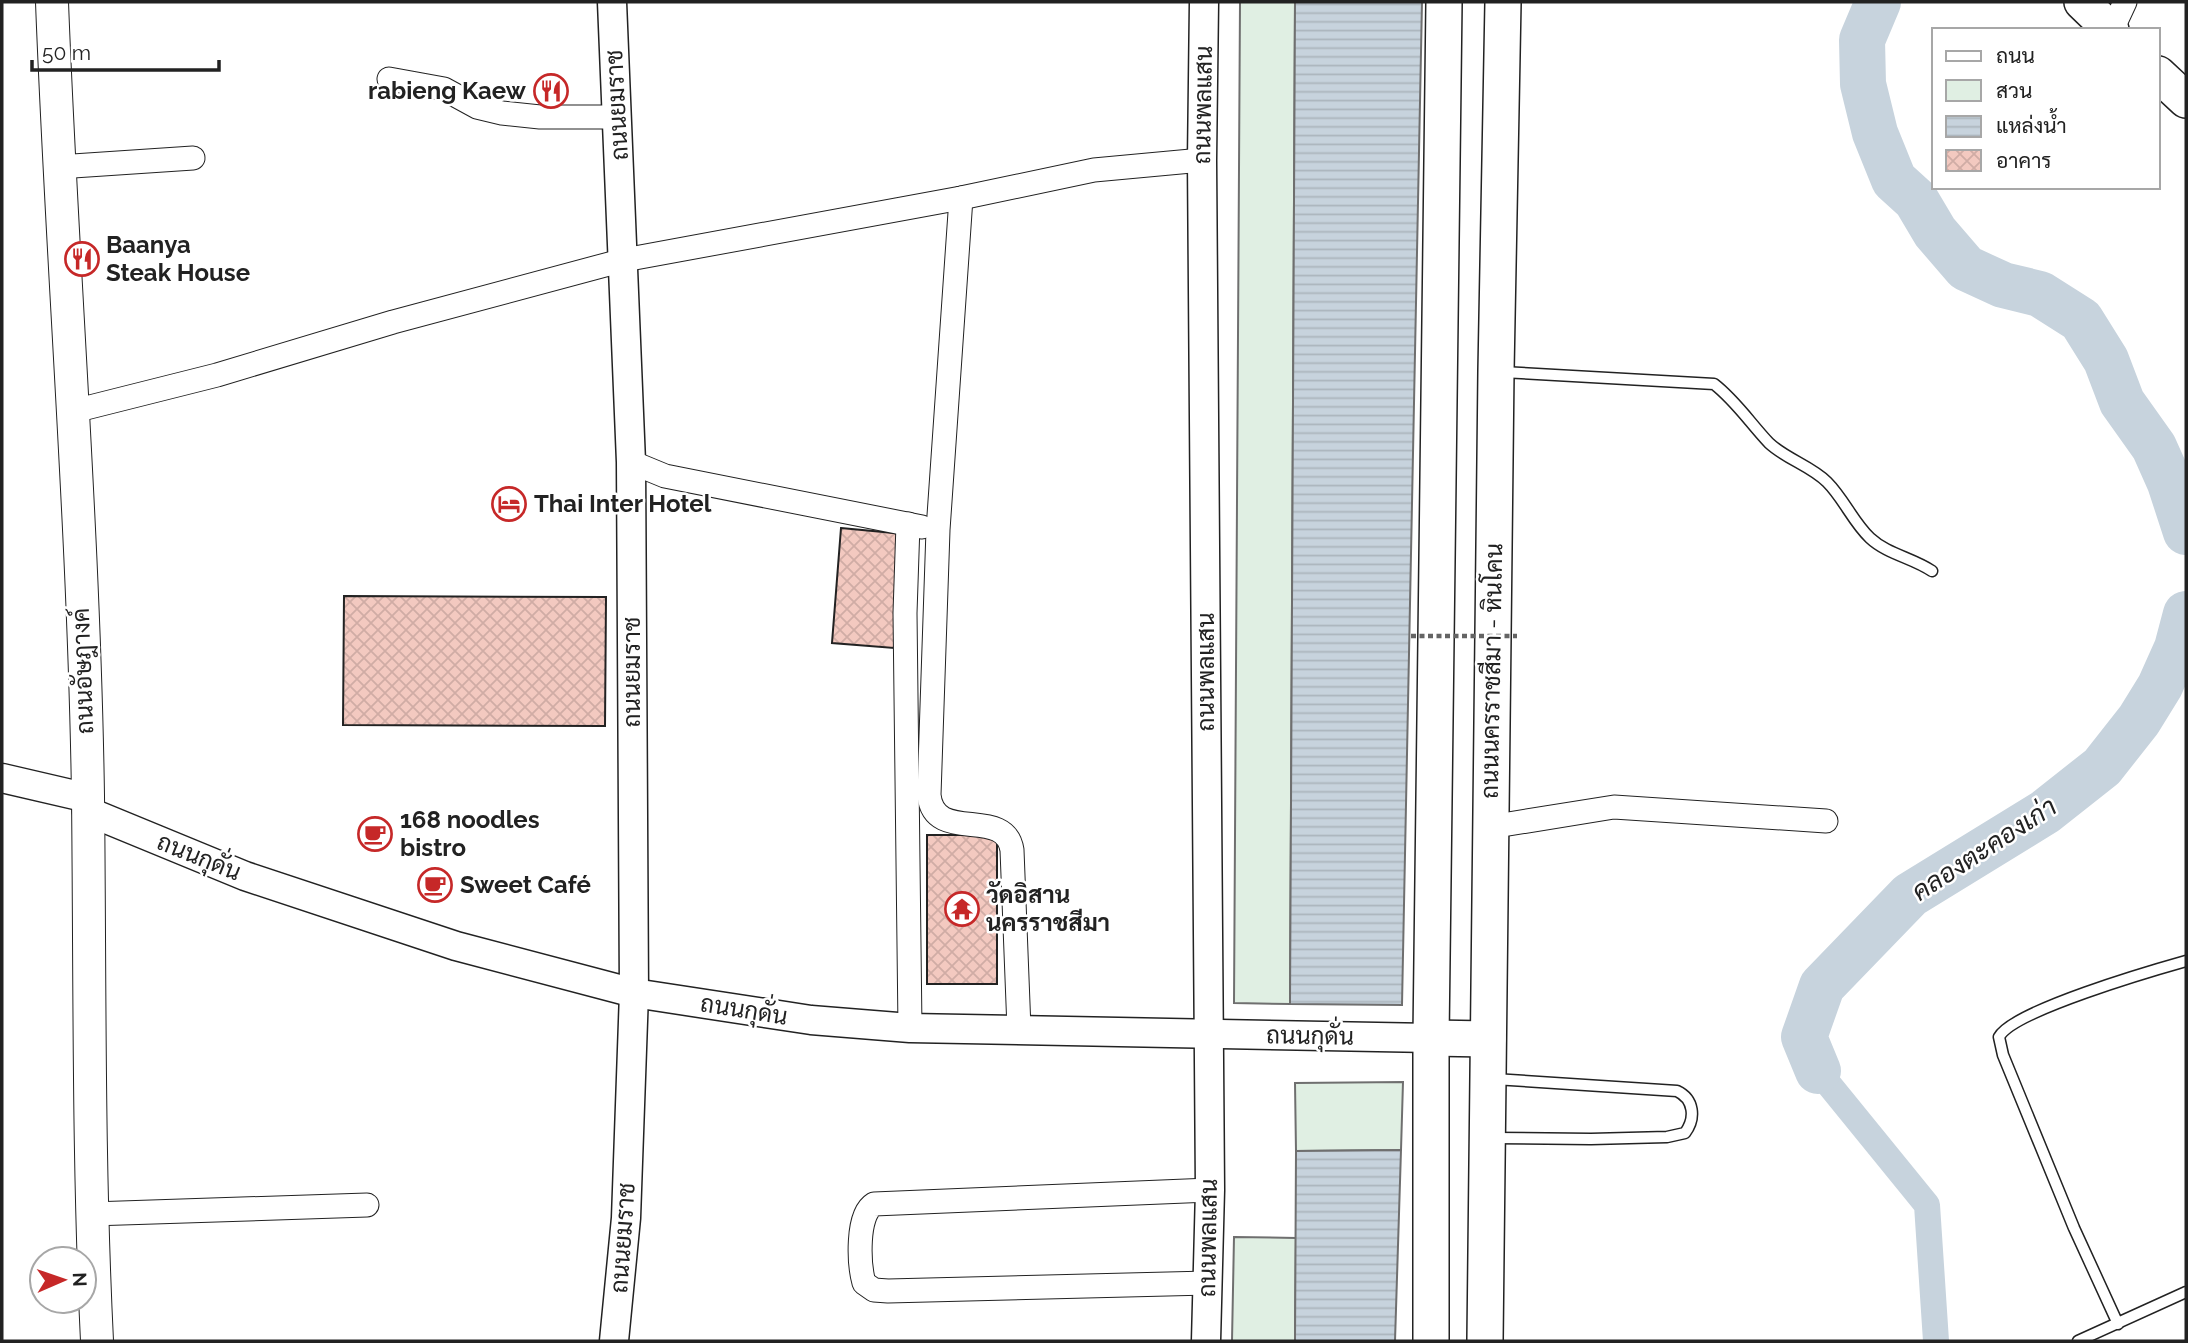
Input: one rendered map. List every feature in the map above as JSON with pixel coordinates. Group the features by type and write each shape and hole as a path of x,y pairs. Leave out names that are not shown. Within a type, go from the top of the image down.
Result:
{"main road":[{"name":"ถนนอัษฎางค์","path":"52,2 58,167 74,411 88,805 91,1214 97,1341"},
{"path":"1431,1341 1431,1038 1444,2"},
{"name":"ถนนนครราชสีมา - หินโคน","path":"1485,1341 1503,2"},
{"path":"2081,2 2110,28"},
{"path":"2160,76 2186,99"},
{"path":"1431,1038 1488,1039"}],"street":[{"name":"ถนนยมราช","path":"612,2 631,463 634,993 626,1217 614,1341"},
{"name":"ถนนพลแสน","path":"1204,2 1202,160 1210,1190 1206,1341"},
{"path":"2113,28 2125,2"},
{"path":"389,79 444,89 477,107 502,113 540,117 617,117"},
{"path":"58,167 193,158"},
{"path":"74,411 217,375 393,321 624,260 961,198 1094,170 1202,160"},
{"path":"961,198 938,530 932,657 930,801 933,811 944,820 995,828 1008,836 1012,850 1019,1029"},
{"path":"631,463 665,476 938,530"},
{"path":"908,524 905,613 910,1028"},
{"name":"ถนนกุดั่น","path":"2,778 88,805 258,881 456,946 634,993 811,1020 910,1028 1431,1038"},
{"path":"1490,827 1614,807 1826,821"},
{"path":"1208,1283 874,1290 867,1287 863,1281 860,1246 864,1217 867,1209 874,1204 1210,1190"},
{"path":"91,1214 367,1205"}],"lane":[{"path":"1496,371 1714,384 1730,396 1777,449 1825,480 1843,499 1871,539 1932,571"},
{"path":"2118,1324 2074,1228 2003,1055 1999,1037 2005,1029 2047,1007 2143,973 2186,961"},
{"path":"1487,1138 1667,1137 1685,1133 1691,1123 1692,1114 1689,1101 1684,1094 1676,1091 1488,1079"},
{"path":"2078,1341 2186,1292"}],"path":[{"path":"1411,636 1517,636"}],"green space":[{"path":"1240,2 1295,2 1290,1004 1234,1003"},
{"path":"1403,1082 1401,1150 1296,1151 1295,1083"},
{"path":"1234,1237 1296,1238 1295,1341 1232,1341"}],"water":[{"path":"1295,2 1422,2 1402,1005 1290,1004"},
{"path":"1401,1150 1395,1341 1295,1341 1296,1151"}],"building":[{"path":"841,528 904,534 894,648 832,643"},
{"path":"344,596 606,597 605,726 343,725"},
{"name":"วัดอิสาน นครราชสีมา","path":"927,835 997,835 997,984 927,984"}],"waterway":[{"name":"คลองตะคองเก่า","path":"1878,2 1862,40 1863,84 1875,133 1894,180 1916,200 1935,232 1966,268 2003,285 2040,294 2081,320 2106,360 2122,402 2154,447 2170,483 2186,532"},
{"name":"คลองตะคองเก่า","path":"1818,1071 1804,1037 1822,986 1910,895 2045,812 2102,767 2139,720 2160,686 2177,648 2186,614"},
{"name":"คลองตะคองเก่า","path":"1818,1071 1927,1205 1936,1341"}],"place":[{"name":"rabieng Kaew","path":"551,91"},
{"name":"Baanya Steak House","path":"82,259"},
{"name":"Thai Inter Hotel","path":"509,504"},
{"name":"168 noodles bistro","path":"375,834"},
{"name":"Sweet Café","path":"435,885"},
{"name":"วัดอิสาน นครราชสีมา","path":"962,909"}]}
